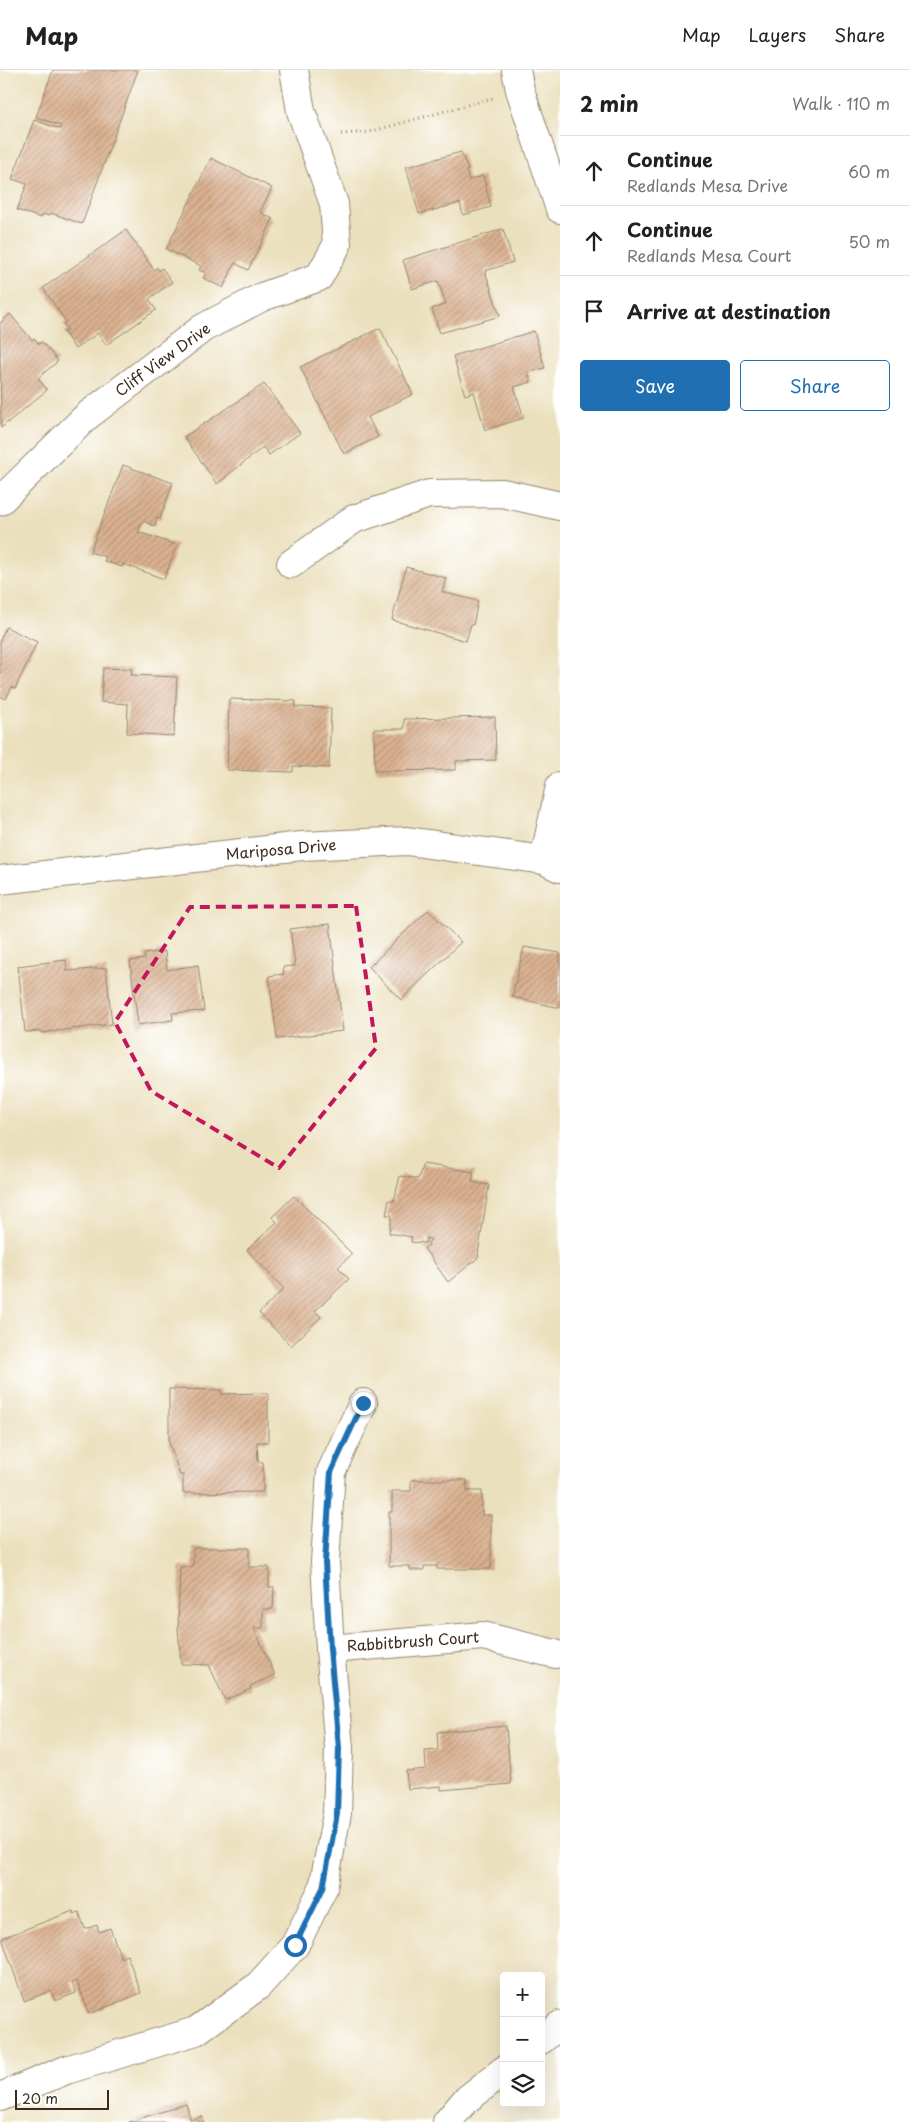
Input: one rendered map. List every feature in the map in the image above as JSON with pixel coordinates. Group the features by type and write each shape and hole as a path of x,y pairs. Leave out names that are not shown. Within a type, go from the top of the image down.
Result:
{"street":[{"name":"Cliff View Drive","path":"0,501 87,416 203,328 262,297 319,277 337,245 334,204 301,111 294,70"},
{"path":"518,80 560,209"},
{"path":"291,564 354,519 429,494 502,493 560,506"},
{"path":"552,864 560,786"},
{"name":"Mariposa Drive","path":"0,880 302,846 407,841 552,864"},
{"path":"0,2097 66,2070 196,2031 258,1986 295,1945 323,1888 337,1814 339,1748 330,1649 325,1562 331,1472 363,1403"},
{"name":"Rabbitbrush Court","path":"330,1649 483,1636 555,1654"},
{"path":"545,2037 560,2025"},
{"path":"447,2122 465,2101 500,2073"}],"path":[{"path":"312,143 348,132 369,132 518,80"}],"highlighted area":[{"path":"356,906 376,1048 279,1168 151,1091 115,1022 190,907"}],"building":[{"path":"53,70 138,70 82,224 51,213 49,216 43,214 41,218 17,210 27,184 12,179 34,120 60,129 61,126 36,117"},
{"path":"461,152 468,170 466,170 469,180 483,176 491,207 463,215 460,203 419,214 406,167"},
{"path":"211,158 272,188 260,212 273,219 261,244 248,270 235,263 223,288 203,278 206,273 199,270 201,266 166,249"},
{"path":"503,229 513,262 485,271 500,316 440,333 432,309 446,304 438,281 412,289 403,260"},
{"path":"126,230 154,270 157,267 159,271 162,268 172,282 149,299 156,310 106,345 98,333 75,349 64,332 68,330 63,324 66,322 43,288"},
{"path":"10,314 32,340 34,338 39,344 42,342 58,361 38,378 47,390 1,428 0,323"},
{"path":"380,328 413,394 368,417 378,437 344,454 300,367"},
{"path":"534,331 545,368 528,372 531,382 514,387 524,418 485,430 474,392 465,395 453,356"},
{"path":"264,384 300,433 269,455 263,447 217,484 184,437"},
{"path":"123,465 173,483 160,519 157,518 154,526 143,521 138,532 177,545 164,579 123,564 122,567 104,561 106,557 90,552"},
{"path":"406,567 446,578 442,592 478,601 473,625 471,624 466,641 392,620"},
{"path":"6,627 37,642 15,689 12,687 6,699 0,696 0,640"},
{"path":"103,668 132,669 131,675 177,677 174,736 127,733 128,704 101,702"},
{"path":"229,699 296,701 295,707 331,708 329,768 293,766 293,772 227,770"},
{"path":"495,717 496,760 456,761 456,770 375,771 374,729 404,729 404,719"},
{"path":"428,910 461,942 401,1000 369,967"},
{"path":"330,924 343,1031 277,1039 269,976 284,974 283,967 295,966 290,929"},
{"path":"524,947 560,953 560,1008 512,997"},
{"path":"165,951 167,970 198,965 204,1011 172,1013 173,1020 138,1025 130,961 145,959 144,954"},
{"path":"66,960 67,971 106,968 112,1024 41,1033 41,1031 25,1032 18,966"},
{"path":"423,1164 474,1172 472,1182 489,1185 479,1257 448,1282 424,1248 429,1245 430,1239 426,1238 426,1243 411,1242 412,1237 389,1233 392,1215 386,1215 389,1200 394,1201 400,1176 418,1179"},
{"path":"294,1196 352,1254 338,1267 349,1279 315,1311 321,1317 291,1346 259,1313 284,1289 247,1250 277,1222 272,1217"},
{"path":"169,1389 221,1390 221,1394 268,1393 268,1442 257,1442 258,1462 263,1462 263,1492 183,1493 183,1475 180,1475 169,1443"},
{"path":"411,1480 467,1480 467,1491 482,1491 482,1515 491,1515 491,1569 437,1569 437,1566 424,1566 424,1570 410,1570 410,1566 389,1566 389,1512 392,1512 392,1491 411,1491"},
{"path":"193,1548 249,1548 249,1567 269,1567 269,1587 274,1587 273,1609 263,1609 263,1628 254,1628 275,1675 250,1686 251,1689 225,1700 209,1665 181,1664 178,1628 180,1567 193,1567"},
{"path":"506,1726 511,1784 441,1790 441,1786 408,1789 406,1771 426,1769 425,1751 438,1750 437,1732"},
{"path":"73,1911 74,1914 79,1912 85,1929 97,1925 99,1932 110,1928 121,1958 127,1955 141,1993 89,2014 77,1981 72,1983 76,1993 55,2001 51,1991 24,2001 2,1938"},
{"path":"186,2104 191,2120 202,2116 204,2122 129,2122"}],"route":[{"path":"295,1945 323,1888 337,1814 339,1748 330,1649 325,1562 331,1472 363,1403"}]}
